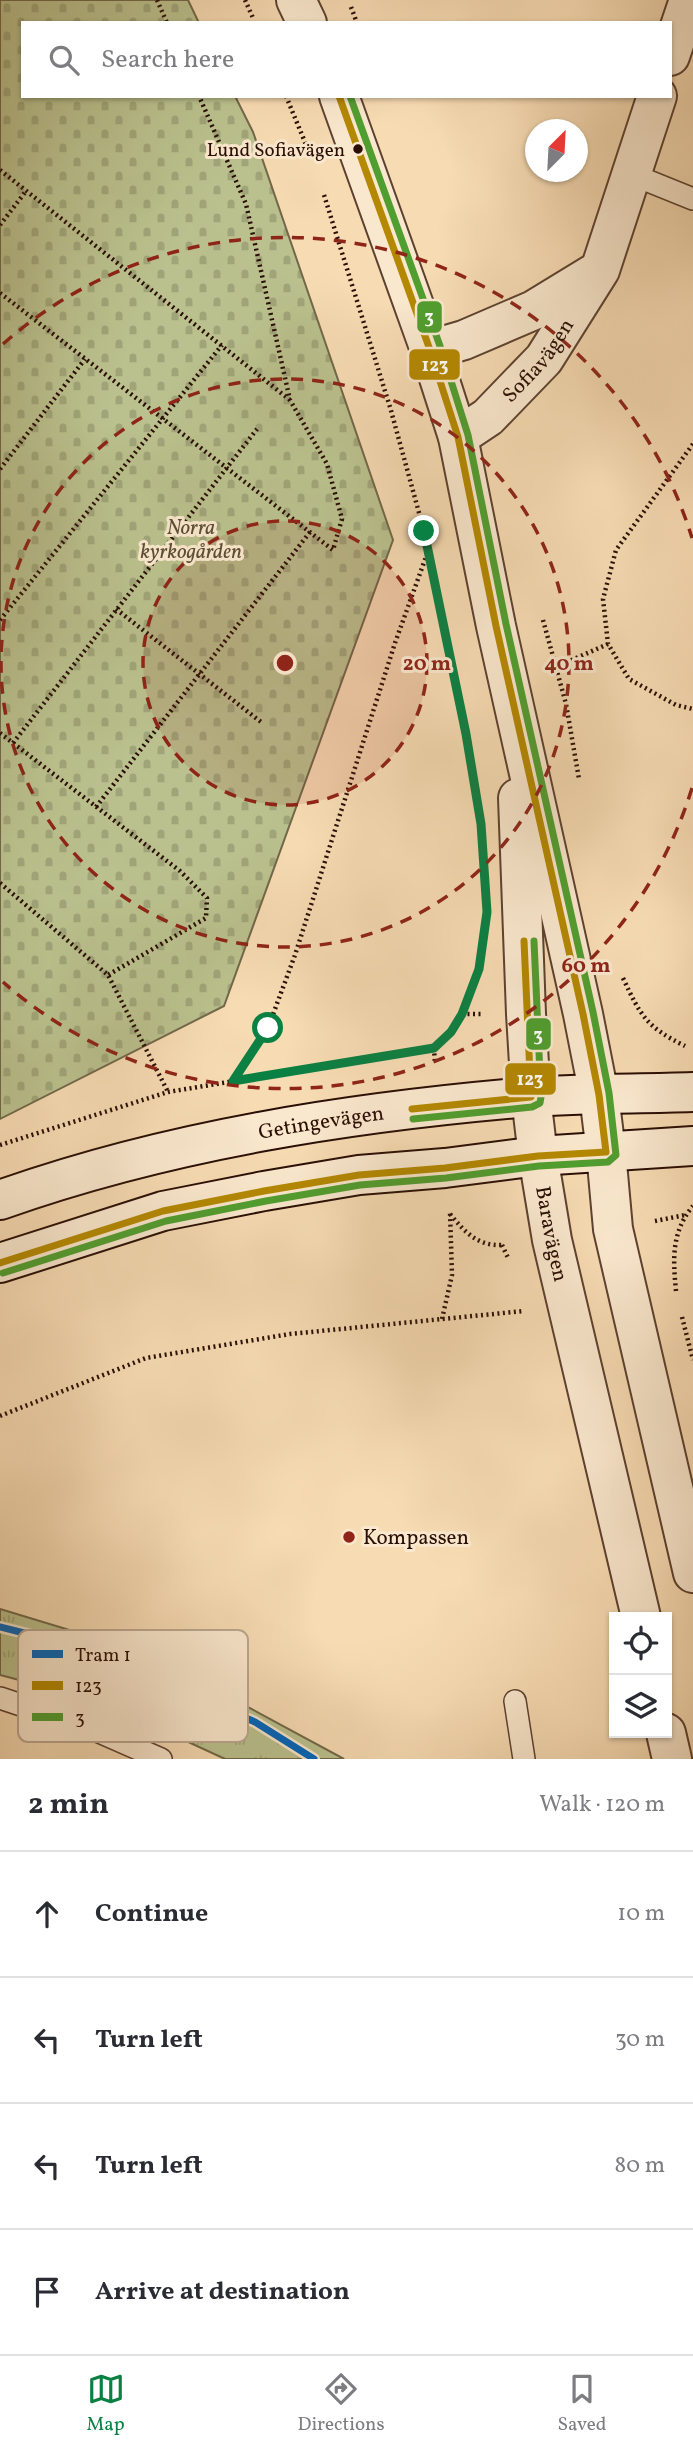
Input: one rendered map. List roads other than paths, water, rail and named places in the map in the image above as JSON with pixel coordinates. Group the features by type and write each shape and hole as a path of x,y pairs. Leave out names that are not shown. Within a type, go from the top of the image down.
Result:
{"street":[{"path":"296,0 306,21"},
{"path":"672,50 689,0"},
{"name":"Baravägen","path":"340,98 430,350 458,437 599,1095 612,1229 688,1529 693,1573"},
{"name":"Sofiavägen","path":"458,437 488,417 544,359 600,270 656,98"},
{"name":"Sofiavägen","path":"430,350 464,340 534,310 600,270"},
{"name":"Baravägen","path":"517,716 519,848 531,1097 538,1156 552,1240 640,1612"},
{"name":"Getingevägen","path":"0,1200 50,1182 124,1163 254,1133 350,1117 531,1097 693,1092"},
{"path":"0,1263 163,1211 264,1191 359,1175 538,1156 693,1146"},
{"path":"622,1532 688,1529"},
{"path":"667,1738 672,1759"}],"lane":[{"path":"631,174 693,199"},
{"path":"0,1698 18,1704"},
{"path":"515,1701 524,1759"},
{"path":"122,1742 161,1759"}],"tram line":[{"name":"1","path":"0,1627 18,1632"},
{"name":"1","path":"248,1719 314,1759"}],"place":[{"name":"Lund Sofiavägen","path":"358,149"},
{"name":"Kompassen","path":"349,1537"}],"park label":[{"name":"Norra kyrkogården","path":"191,539"}]}
